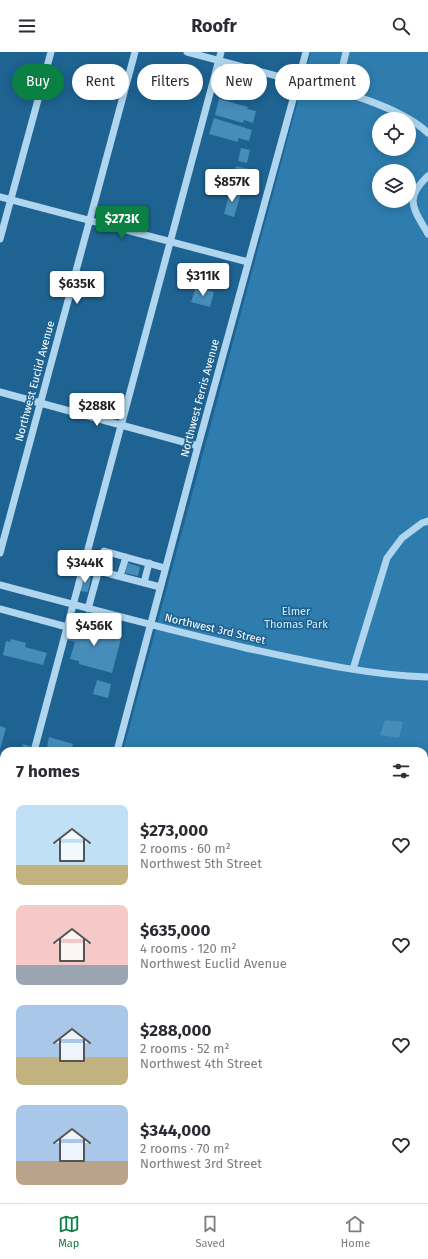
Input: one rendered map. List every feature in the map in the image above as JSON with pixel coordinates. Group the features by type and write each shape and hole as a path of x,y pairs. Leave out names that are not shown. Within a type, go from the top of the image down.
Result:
{"street":[{"path":"0,238 51,52"},
{"name":"Northwest Euclid Avenue","path":"0,553 135,52"},
{"path":"187,52 275,75"},
{"path":"35,747 120,424 221,52"},
{"name":"Northwest Ferris Avenue","path":"303,64 306,52"},
{"path":"343,64 346,52"},
{"name":"Northwest Ferris Avenue","path":"118,747 198,446 294,100"},
{"path":"365,100 417,122 428,132"},
{"path":"428,176 417,186 412,199 414,210 428,234"},
{"path":"0,197 170,243 248,262"},
{"path":"0,392 198,446"},
{"path":"354,669 387,558 402,538 422,523 428,521"},
{"path":"88,609 104,551 166,568"},
{"path":"120,576 126,557"},
{"path":"144,583 149,563"},
{"path":"99,571 160,587"},
{"name":"Northwest 3rd Street","path":"0,585 150,625 291,658 397,676 428,677"},
{"path":"0,609 67,627"}],"green space":[{"name":"Elmer Thomas Park","path":"311,52 428,52 428,747 124,747 298,100 370,100 370,64 308,64"}],"building":[{"path":"219,100 248,107 247,109 256,111 253,123 244,120 243,123 215,115"},
{"path":"214,118 252,130 249,141 238,138 238,142 209,134"},
{"path":"241,148 250,150 247,163 238,161"},
{"path":"236,166 249,169 245,186 232,183"},
{"path":"230,190 241,193 234,217 224,214"},
{"path":"196,287 214,292 210,307 191,302"},
{"path":"128,563 140,567 138,576 125,573"},
{"path":"83,575 91,577 88,592 79,591"},
{"path":"71,623 122,635 112,673 79,664 79,661 70,659 75,642 67,640"},
{"path":"11,639 26,643 25,647 47,653 43,665 3,655 6,641 10,642"},
{"path":"97,680 111,684 108,698 93,694"},
{"path":"385,720 403,722 399,738 380,735"},
{"path":"0,726 6,728 0,747"},
{"path":"49,737 73,744 72,747 47,747"},
{"path":"23,744 32,747 22,747"}]}
